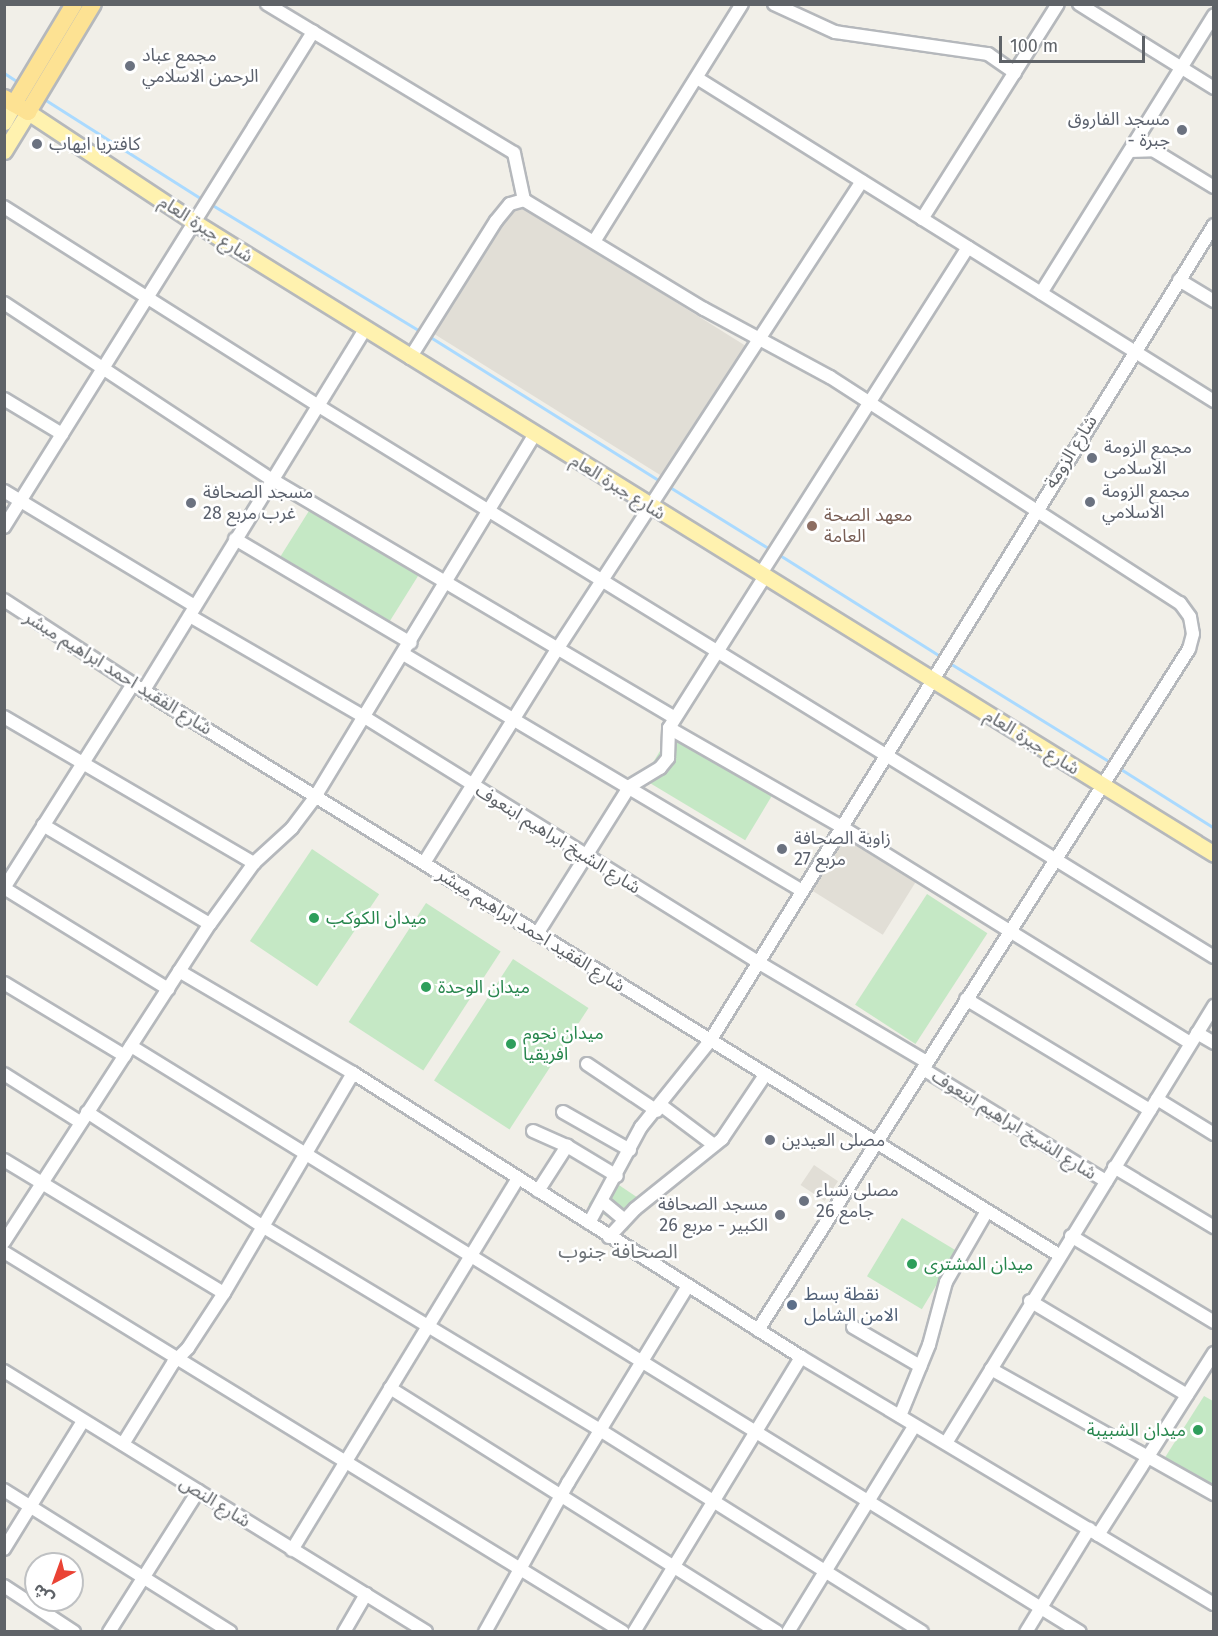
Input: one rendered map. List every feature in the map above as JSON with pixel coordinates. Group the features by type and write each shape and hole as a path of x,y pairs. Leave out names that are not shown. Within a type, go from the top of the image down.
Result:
{"highway":[{"path":"16,105 74,4"},
{"path":"16,105 93,4"}],"main road":[{"path":"4,122 16,105"},
{"path":"4,151 16,105"},
{"name":"شارع جبرة العام","path":"16,105 194,222 410,358 1214,854"}],"street":[{"path":"267,4 514,153 524,200"},
{"path":"595,240 742,4"},
{"path":"774,4 835,32 988,54 1015,73"},
{"path":"922,219 1058,4"},
{"path":"1079,4 1214,88"},
{"path":"1041,293 1214,15"},
{"path":"4,527 313,32"},
{"path":"697,78 1214,401"},
{"path":"1130,151 1153,150 1214,188"},
{"path":"424,863 558,648 862,181"},
{"path":"410,358 500,216 510,204 524,200 871,404 1180,603 1190,617 1193,634 1189,649 1101,784 758,1330"},
{"path":"4,207 317,405 1214,957"},
{"name":"شارع الزومة","path":"589,1223 603,1202 641,1127 659,1108 710,1041 756,962 842,827 1035,509 1214,225"},
{"path":"537,934 630,786 660,768 668,758 672,723 968,247"},
{"path":"1179,280 1214,301"},
{"path":"4,303 105,365 272,479 558,648 672,723 1010,932 1194,1038 1214,1043"},
{"path":"168,989 5,888 82,764 193,611 365,329"},
{"path":"4,399 62,434"},
{"path":"4,1242 210,924 254,863 292,828 315,797 408,649 535,434"},
{"name":"شارع الشيخ ابراهيم ابنعوف","path":"4,491 756,962 925,1065 1106,1181"},
{"path":"235,539 515,718 800,890"},
{"name":"شارع الفقيد احمد ابراهيم مبشر","path":"4,600 315,797 1059,1255"},
{"path":"4,717 254,863"},
{"path":"43,825 210,924"},
{"path":"180,971 353,1073 801,1357 1214,1604"},
{"path":"4,984 128,1051 304,1152 867,1503 1080,1632"},
{"path":"966,999 1154,1105 1214,1134"},
{"path":"946,1443 1030,1301 1214,1006"},
{"path":"587,1064 714,1145"},
{"path":"123,1444 178,1358 224,1293 304,1152 353,1073"},
{"path":"4,1074 83,1117 600,1430 922,1632"},
{"path":"609,1237 623,1219 714,1145 765,1075"},
{"path":"563,1112 630,1150"},
{"path":"533,1131 567,1146 617,1176"},
{"path":"538,1191 567,1146"},
{"path":"4,1160 224,1293"},
{"path":"1114,1167 1214,1227"},
{"path":"292,1550 518,1178"},
{"path":"603,1202 623,1219"},
{"path":"900,1416 920,1366 946,1282 987,1211"},
{"path":"1071,1236 1214,1322"},
{"path":"4,1252 623,1632"},
{"path":"485,1632 560,1498 688,1286"},
{"path":"1030,1301 1187,1395"},
{"path":"853,1327 920,1366"},
{"path":"1026,1632 1093,1532 1146,1459 1214,1353"},
{"path":"634,1632 801,1357"},
{"path":"991,1369 1146,1459 1214,1494"},
{"name":"شارع النص","path":"4,1371 426,1632"},
{"path":"390,1388 560,1498 777,1632"},
{"path":"4,1549 83,1420"},
{"path":"788,1632 914,1426"},
{"path":"4,1490 230,1632"},
{"path":"109,1632 198,1491"},
{"path":"4,1586 74,1632"},
{"path":"344,1632 366,1594"}],"shaded area":[{"path":"514,201 746,346 663,477 432,332"},
{"path":"839,833 916,881 883,935 806,886"},
{"path":"814,1165 838,1181 825,1201 801,1185"}],"green space":[{"path":"312,506 420,573 387,625 280,558"},
{"path":"672,731 774,792 745,840 643,779"},
{"name":"ميدان الكوكب","path":"312,849 379,894 317,986 250,941"},
{"path":"927,894 987,933 915,1044 855,1005"},
{"name":"ميدان الوحدة","path":"426,903 501,951 423,1071 349,1022"},
{"name":"ميدان نجوم افريقيا","path":"513,959 588,1008 510,1130 434,1081"},
{"path":"607,1177 646,1203 628,1231 589,1204"},
{"name":"ميدان المشترى","path":"902,1218 957,1251 922,1309 867,1276"},
{"name":"ميدان الشبيبة","path":"1204,1396 1213,1401 1213,1486 1164,1459"}],"waterway":[{"path":"4,73 21,84"},
{"path":"44,99 203,200"},
{"path":"209,203 421,332"},
{"path":"427,335 663,483"},
{"path":"668,486 773,551"},
{"path":"778,554 943,658"},
{"path":"948,662 1113,764"},
{"path":"1119,768 1214,828"}],"place":[{"name":"مجمع عباد الرحمن الاسلامي","path":"130,66"},
{"name":"مسجد الفاروق - جبرة","path":"1182,130"},
{"name":"كافتريا ايهاب","path":"37,144"},
{"name":"مجمع الزومة الاسلامى","path":"1092,458"},
{"name":"مجمع الزومة الاسلامي","path":"1090,502"},
{"name":"مسجد الصحافة غرب مربع 28","path":"191,503"},
{"name":"معهد الصحة العامة","path":"812,526"},
{"name":"زاوية الصحافة مربع 27","path":"782,849"},
{"name":"ميدان الكوكب","path":"314,918"},
{"name":"ميدان الوحدة","path":"426,987"},
{"name":"ميدان نجوم افريقيا","path":"511,1044"},
{"name":"مصلى العيدين","path":"770,1140"},
{"name":"مصلى نساء جامع 26","path":"804,1201"},
{"name":"مسجد الصحافة الكبير - مربع 26","path":"780,1215"},
{"name":"ميدان المشترى","path":"912,1264"},
{"name":"نقطة بسط الامن الشامل","path":"792,1305"},
{"name":"ميدان الشبيبة","path":"1198,1430"}],"district":[{"name":"الصحافة جنوب","path":"618,1251"}]}
